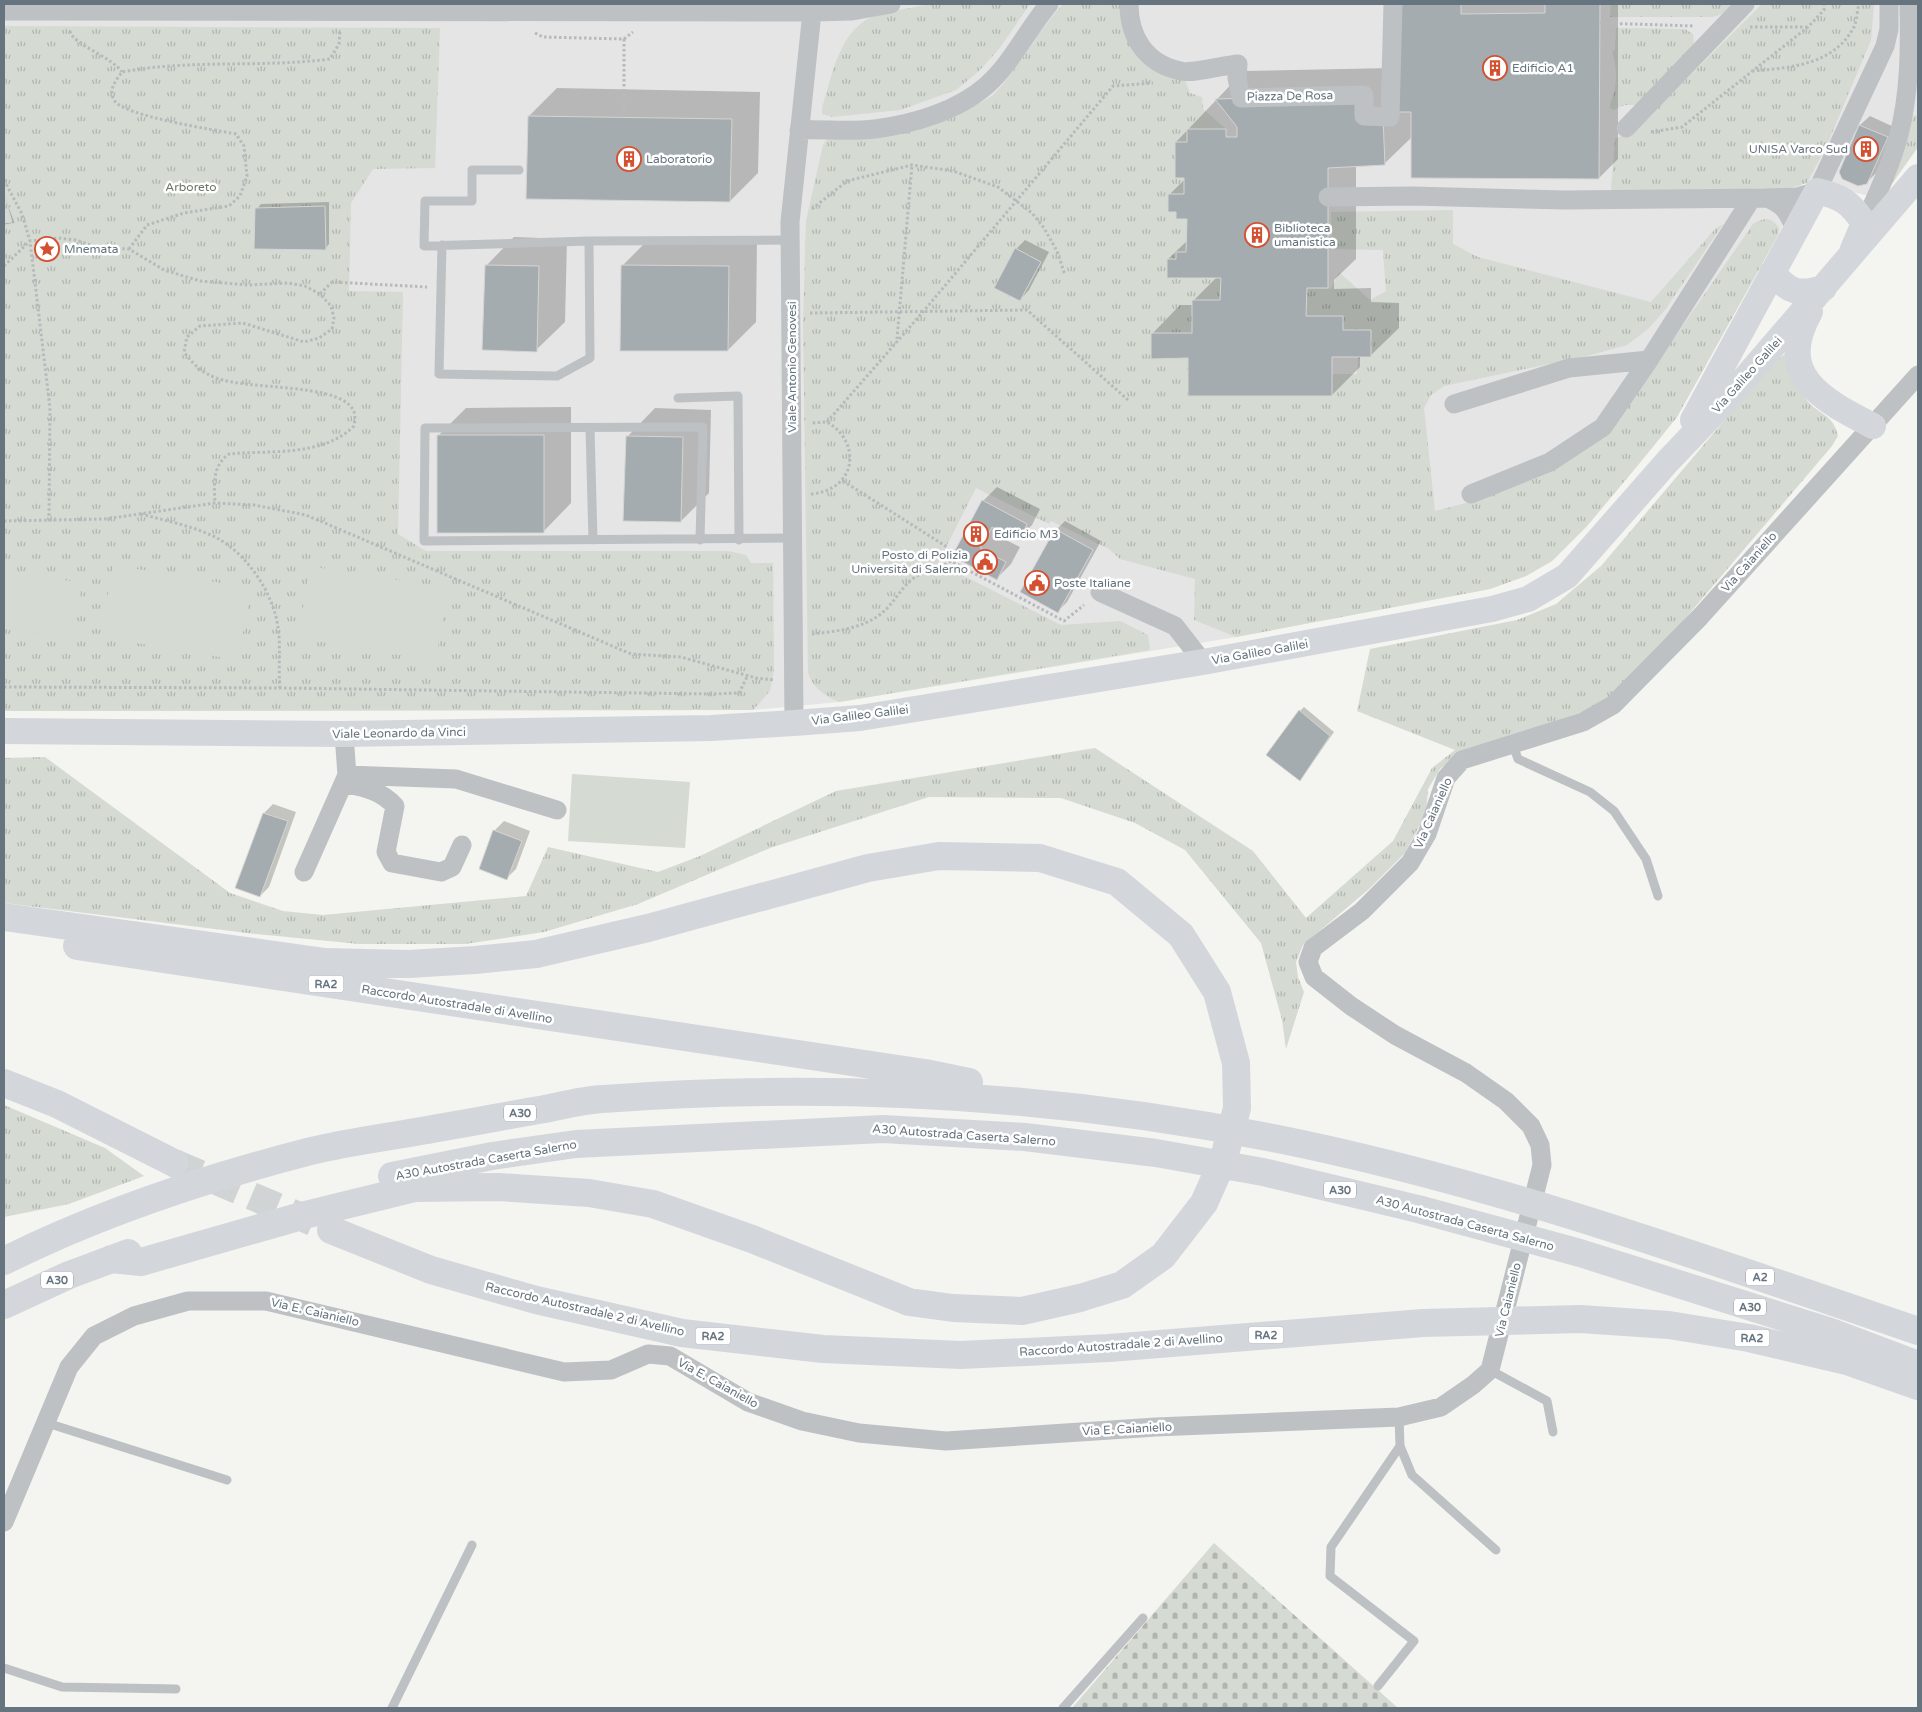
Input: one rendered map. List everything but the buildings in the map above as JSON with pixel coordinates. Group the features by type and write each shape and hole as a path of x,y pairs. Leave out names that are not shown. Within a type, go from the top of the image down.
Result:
{"highway":[{"path":"4,917 325,962 409,964 536,954 648,928 868,868 940,856 1040,858 1117,882 1181,935 1217,992 1236,1063 1237,1108 1224,1158 1204,1204 1163,1256 1122,1285 1080,1298 1022,1311 953,1308 909,1302 752,1239 653,1204 589,1193 499,1187 415,1188 305,1214 141,1262 112,1259"},
{"name":"Raccordo Autostradale di Avellino","path":"4,935 925,1073 1058,1105"},
{"path":"4,1083 57,1104 174,1163"},
{"name":"A30","path":"4,1261 42,1242 179,1190 314,1150 598,1099 818,1090 921,1093 1058,1105 1168,1120 1277,1139 1422,1174 1601,1223"},
{"name":"A30 Autostrada Caserta Salerno","path":"4,1305 112,1259 296,1197 483,1158 576,1144 883,1128 1025,1137 1156,1153 1263,1172 1418,1209 1580,1253 1831,1332 1918,1365"},
{"name":"A2","path":"1601,1223 1918,1331"},
{"name":"Raccordo Autostradale 2 di Avellino","path":"331,1230 431,1270 536,1300 682,1333 823,1349 961,1355 1109,1348 1423,1323 1580,1319 1669,1325 1749,1338 1847,1361 1918,1386"}],"street":[{"path":"4,11 69,7 341,11 812,8 852,11 891,4"},
{"path":"799,130 874,129 914,120 957,106 987,85 1016,51 1049,4"},
{"name":"Piazza De Rosa","path":"1129,4 1129,20 1139,46 1159,63 1182,72 1238,64 1237,78 1241,98 1364,95 1364,116 1390,117 1392,4"},
{"path":"1626,128 1745,4"},
{"name":"Via Galileo Galilei","path":"1668,461 1699,412 1817,191 1885,46 1889,29 1888,4"},
{"path":"1847,261 1898,137 1904,105 1910,42 1909,4"},
{"name":"Viale Antonio Genovesi","path":"794,723 792,683 794,538 790,231 812,8"},
{"name":"Via Galileo Galilei","path":"794,723 860,718 1203,662 1492,609 1528,599 1567,576 1668,461 1730,396 1918,177"},
{"path":"1328,197 1412,196 1566,200 1760,198 1797,197 1817,191 1838,196 1853,206 1864,223"},
{"path":"1760,198 1781,204 1788,213 1796,231"},
{"path":"1471,494 1550,462 1603,427 1760,198"},
{"path":"1772,273 1785,286 1796,292 1808,292 1824,288"},
{"path":"1824,288 1799,336 1799,361 1805,378 1818,394 1829,403 1873,426"},
{"path":"1454,404 1569,368 1649,360"},
{"name":"Via Caianiello","path":"1490,1370 1542,1165 1540,1145 1531,1126 1506,1101 1466,1073 1395,1035 1351,1006 1314,978 1308,962 1313,948 1362,911 1410,863 1426,834 1446,778 1462,760 1583,722 1613,705 1700,617 1918,375"},
{"path":"1100,592 1175,626 1203,662"},
{"name":"Viale Leonardo da Vinci","path":"4,731 344,734 711,728 794,723"},
{"path":"304,872 345,779 344,734"},
{"path":"345,779 456,779 557,810"},
{"path":"345,779 372,789 388,798 394,806 386,852 392,863 441,872 452,867 462,845"},
{"name":"Via E. Caianiello","path":"4,1522 69,1367 94,1336 134,1316 188,1301 266,1301 564,1372 611,1370 648,1354 670,1356 748,1402 802,1421 859,1433 946,1441 1156,1427 1399,1417 1441,1407 1473,1385 1490,1370"}],"lane":[{"path":"519,170 472,170 472,201 425,201 424,246 589,241 790,231"},
{"path":"442,245 439,374 557,376 590,358 589,241"},
{"path":"678,398 738,396 739,540"},
{"path":"700,540 703,427 425,428 424,541 739,540 794,538"},
{"path":"590,428 593,540"},
{"path":"1513,745 1518,758 1590,792 1614,811 1646,859 1658,896"},
{"path":"1490,1370 1547,1401 1553,1432"},
{"path":"1399,1417 1400,1446 1412,1475 1496,1550"},
{"path":"47,1423 227,1480"},
{"path":"1378,1686 1414,1641 1330,1576 1331,1547 1400,1446"},
{"path":"392,1708 472,1545"},
{"path":"1062,1708 1143,1618"},
{"path":"4,1668 62,1687 176,1690"}],"path":[{"path":"1626,128 1631,135 1682,127 1808,27 1824,10 1824,4"},
{"path":"1752,71 1800,66 1823,58 1843,42 1855,25 1859,4"},
{"path":"69,7 72,38 116,64 122,72"},
{"path":"122,72 199,64 262,64 330,58 339,44 341,11"},
{"path":"624,39 624,118"},
{"path":"122,72 112,88 112,94 117,104 142,115 236,134 244,146 247,176 240,196 229,206 184,213 147,225 129,249"},
{"path":"827,422 897,339 922,313 1113,86 1160,83"},
{"path":"897,339 912,165"},
{"path":"790,231 847,181 912,165 953,171 998,187 1032,213 1044,228 1057,251 1064,275"},
{"path":"4,180 22,214 30,241 50,408 50,521"},
{"path":"4,266 30,241 58,238 76,240 99,248 129,249 164,270 200,281 248,285 288,283 305,286 320,294 331,306 334,318 332,329 319,338 304,342 243,323 200,326 187,337 184,352 196,368 217,378 330,394 351,405 355,413 354,426 346,434 329,444 304,450 229,454 220,460 214,478 214,503"},
{"path":"320,294 332,282 441,288"},
{"path":"792,313 922,313 1027,310 1128,400"},
{"path":"793,424 827,422 840,431 847,444 849,466 843,481 826,492 793,495"},
{"path":"843,481 947,547 951,562 1064,621 1100,592"},
{"path":"4,521 106,519 214,503 254,505 306,515 631,654 680,657 748,675 792,683"},
{"path":"139,513 184,526 218,539 248,564 268,594 278,627 280,688"},
{"path":"794,636 848,630 888,608 903,588 919,574 938,569 951,562"},
{"path":"4,687 280,688 711,694 739,693 748,675"}],"shaded area":[{"path":"4,4 1918,4 1918,147 1881,199 1804,180 1778,235 1677,417 1587,526 1552,561 1526,576 1490,589 1236,637 839,702 753,710 4,711"}],"green space":[{"path":"927,4 1030,4 999,49 979,71 956,90 900,110 832,117 822,114 822,108 839,55 853,32 862,23 874,16"},
{"path":"1063,4 1129,4 1139,46 1182,72 1190,93 1202,97 1203,109 1226,129 1187,129 1187,142 1175,142 1175,177 1184,178 1184,194 1176,212 1176,219 1187,219 1186,252 1177,252 1176,259 1167,278 1221,278 1220,300 1192,300 1192,333 1151,333 1151,358 1188,358 1188,396 1332,396 1332,374 1357,374 1358,357 1371,357 1371,330 1343,330 1343,316 1306,316 1307,288 1331,289 1339,272 1370,300 1386,291 1383,250 1332,249 1331,212 1453,210 1453,244 1478,257 1651,302 1715,229 1723,224 1665,310 1649,328 1627,345 1587,356 1444,386 1431,395 1424,408 1435,511 1485,498 1552,467 1668,347 1753,224 1764,219 1773,221 1779,228 1778,235 1677,417 1587,526 1552,561 1526,576 1490,589 1236,637 1194,620 1195,579 1120,559 1109,549 1051,521 1049,524 976,488 938,563 1061,625 1120,621 1148,635 1150,650 839,702 820,691 808,673 803,324 806,221 823,145 827,139 865,138 903,133 939,123 986,100 1005,82"},
{"path":"1611,4 1733,4 1722,14 1713,17 1610,17"},
{"path":"1762,4 1874,4 1871,40 1827,145 1807,183 1786,189 1613,191 1611,189 1615,139 1635,130"},
{"name":"Arboreto","path":"4,26 440,28 435,168 373,169 351,203 349,291 403,292 398,534 426,551 728,551 746,555 751,563 773,563 774,670 770,691 753,710 4,711"},
{"path":"1616,28 1685,29 1693,34 1694,45 1638,105 1624,105 1614,110 1610,108 1610,104 1616,83 1616,67 1612,52 1615,50"},
{"path":"1918,105 1918,147 1881,199 1912,115 1917,116"},
{"path":"1786,353 1797,383 1806,399 1829,418 1836,428 1838,436 1832,446 1678,627 1620,691 1586,711 1460,753 1440,769 1428,789 1426,813 1405,853 1369,889 1303,945 1296,962 1298,977 1304,992 1286,1049 1282,1020 1261,943 1185,850 1135,823 1061,798 929,797 770,848 638,904 544,932 465,944 359,944 247,933 4,903 4,758 45,757 230,893 283,911 323,915 526,896 548,847 658,872 700,856 836,791 1095,748 1253,851 1306,918 1393,841 1432,768 1455,750 1357,711 1370,649 1517,620 1556,604 1601,566 1774,362"},
{"path":"113,565 251,588 238,660 101,637"},
{"path":"310,566 447,588 436,661 298,638"},
{"path":"4,570 82,583 73,640 4,629"},
{"path":"572,774 690,782 685,848 568,841"},
{"path":"4,1105 105,1148 144,1176 69,1204 4,1217"},
{"path":"1214,1543 1398,1708 1072,1708"}],"tunnel":[{"path":"174,1163 313,1222"}],"place":[{"name":"Edificio A1","path":"1495,68"},
{"name":"UNISA Varco Sud","path":"1866,149"},
{"name":"Laboratorio","path":"629,159"},
{"name":"Biblioteca umanistica","path":"1257,235"},
{"name":"Mnemata","path":"47,249"},
{"name":"Edificio M3","path":"976,534"},
{"name":"Posto di Polizia Università di Salerno","path":"985,562"},
{"name":"Poste Italiane","path":"1037,583"}]}
